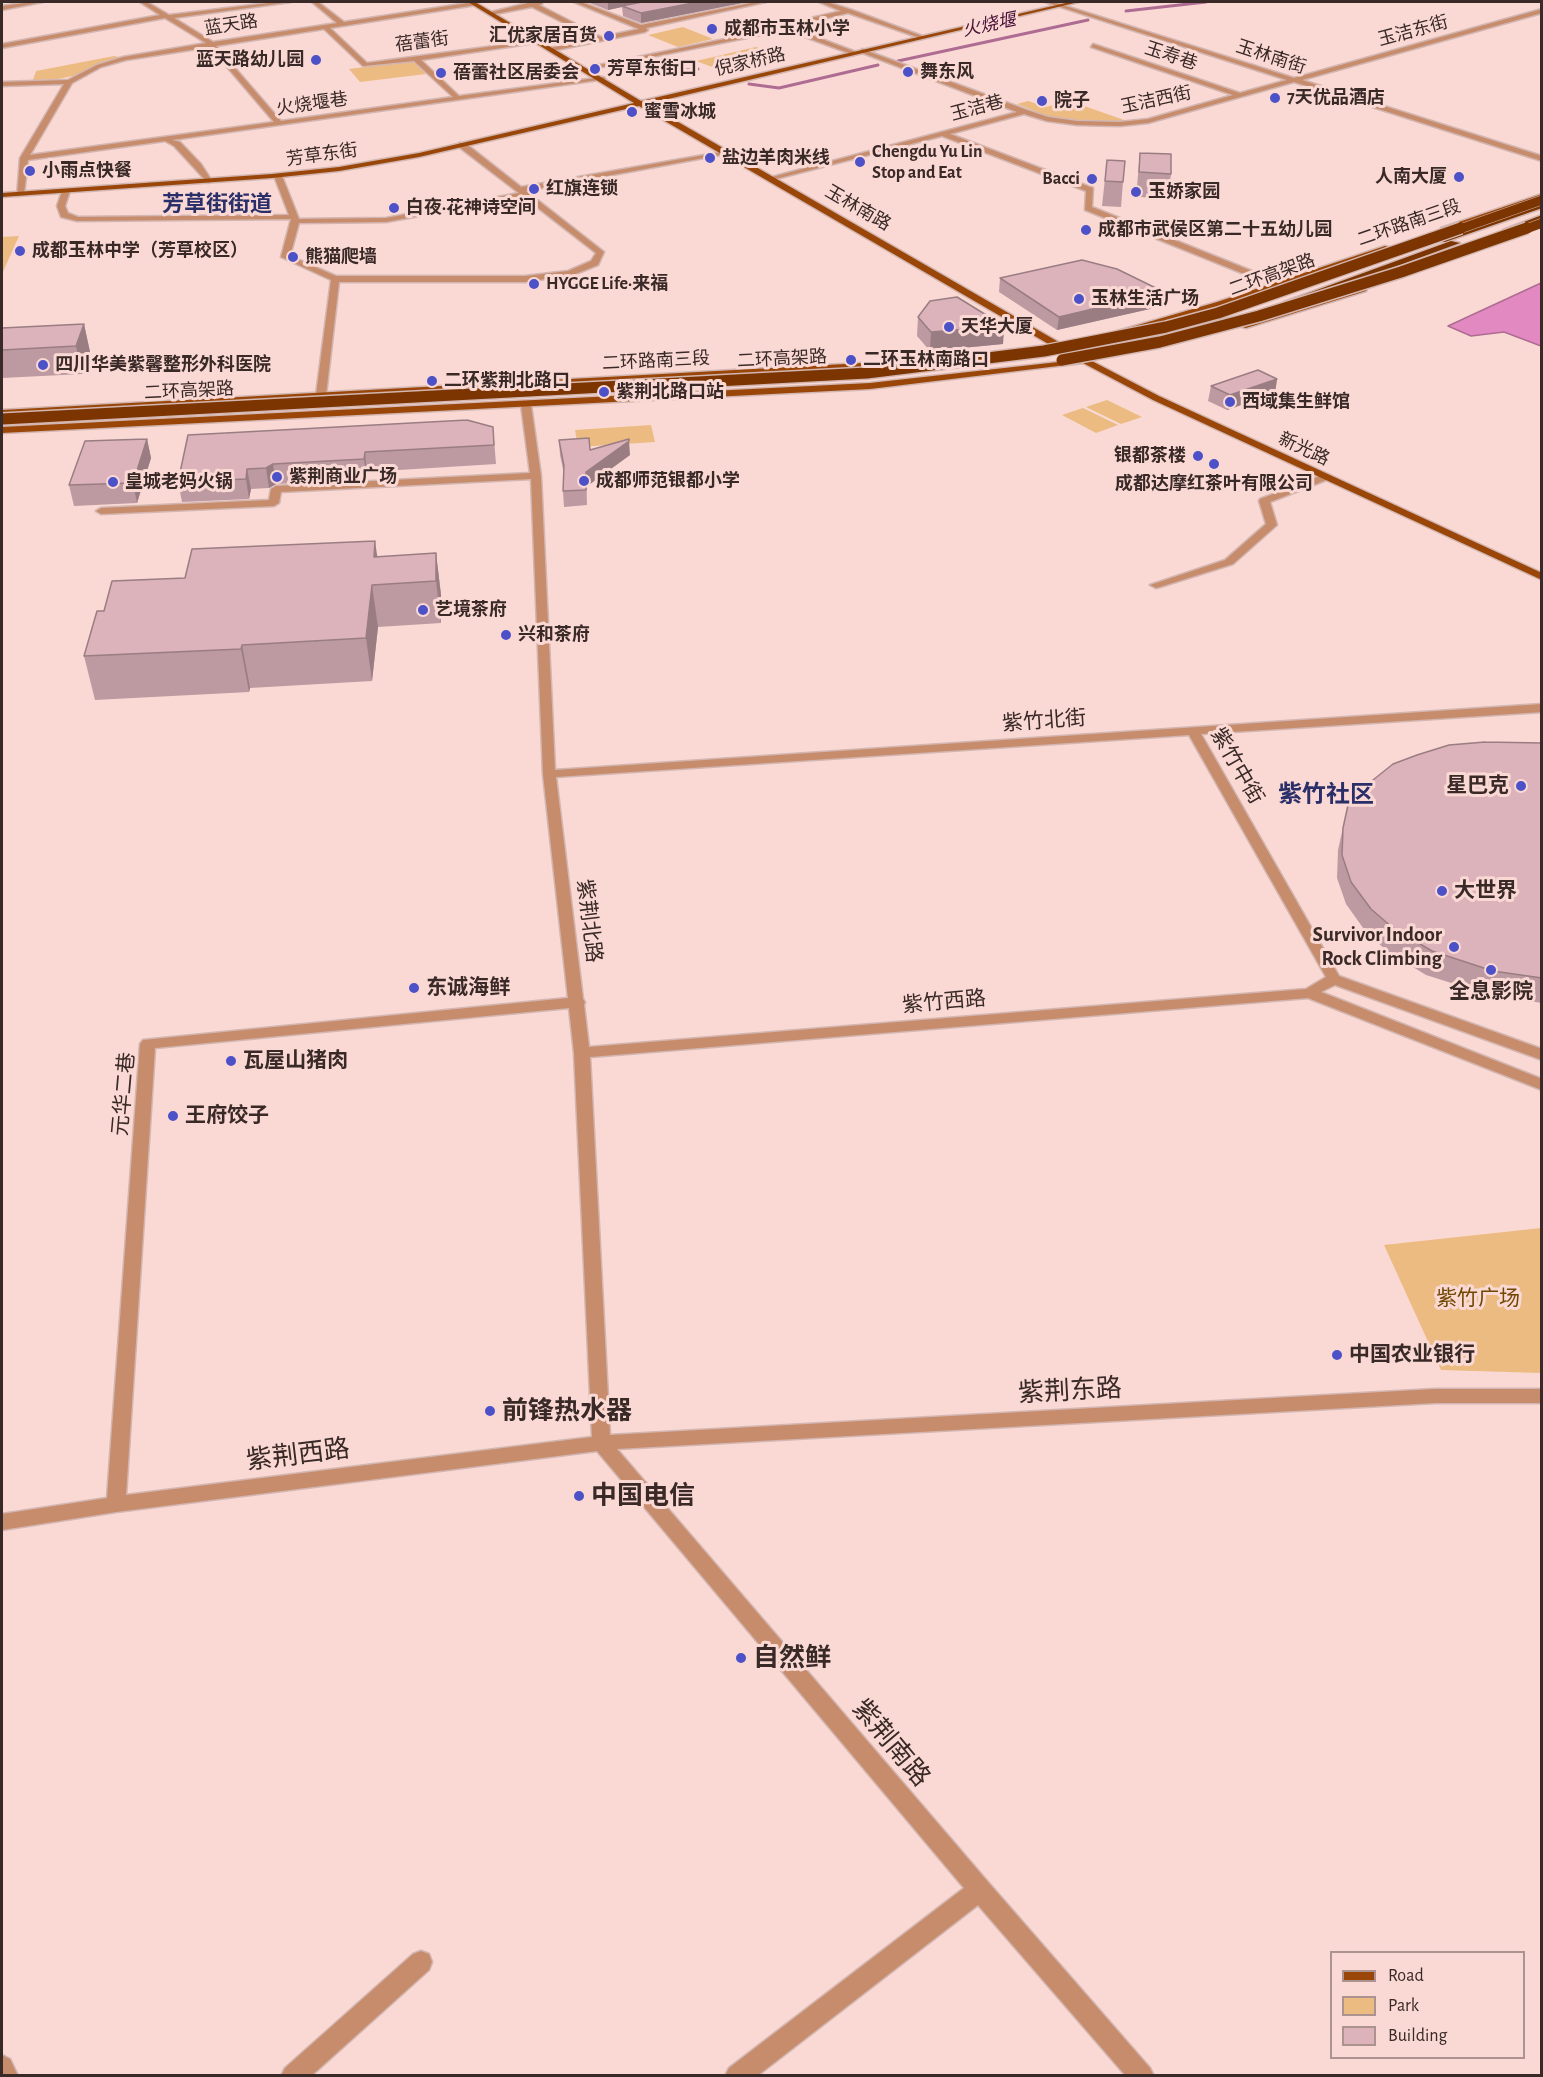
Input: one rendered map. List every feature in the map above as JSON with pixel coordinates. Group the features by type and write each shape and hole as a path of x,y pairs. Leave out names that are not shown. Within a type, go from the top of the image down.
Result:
{"highway":[{"name":"二环高架路","path":"2,419 867,373 1044,351 1166,327 1318,284 1542,200"},
{"path":"1128,329 1214,312 1292,288 1542,200"},
{"path":"1222,325 1542,213"},
{"path":"1112,356 1196,334 1303,300 1542,218"},
{"name":"二环高架路","path":"2,430 908,381 1103,353 1160,342 1327,296 1542,225"}],"main road":[{"name":"倪家桥路","path":"641,104 1076,2"},
{"name":"玉林南路","path":"473,3 603,79 641,104 1056,345"},
{"name":"芳草东街","path":"2,195 278,176 339,169 462,145 641,104"},
{"name":"二环路南三段","path":"2,413 871,367 1056,345 1128,329 1279,285 1542,200"},
{"name":"二环路南三段","path":"97,426 870,386 1085,361 1282,316 1542,225"},
{"path":"1490,236 1542,225"},
{"name":"新光路","path":"1056,345 1147,394 1542,577"}],"street":[{"path":"2,8 40,2"},
{"path":"143,2 210,43 277,121"},
{"path":"2,46 168,17 288,2"},
{"path":"315,2 341,23"},
{"path":"490,13 545,2"},
{"path":"552,49 645,30 577,2"},
{"path":"640,27 763,2"},
{"path":"822,2 922,37"},
{"name":"玉林南街","path":"1048,2 1542,159"},
{"name":"蓝天路","path":"69,82 99,66 125,58 473,3"},
{"path":"532,4 600,39"},
{"path":"609,15 627,11"},
{"path":"602,65 786,28 787,25 850,11"},
{"name":"玉洁东街","path":"1293,80 1542,11"},
{"name":"蓓蕾街","path":"324,26 364,65 539,42"},
{"name":"玉洁巷","path":"786,28 1024,112"},
{"name":"玉寿巷","path":"1093,46 1239,95"},
{"path":"415,58 456,96"},
{"name":"火烧堰巷","path":"24,158 603,79"},
{"name":"玉洁西街","path":"1024,112 1047,119 1077,123 1136,123 1293,80"},
{"path":"2,84 69,82"},
{"path":"20,194 24,158 69,82"},
{"name":"玉洁巷","path":"772,178 1024,112"},
{"path":"941,133 1090,190 1088,208 1279,285"},
{"path":"167,138 169,142 177,144 198,166 208,181"},
{"path":"278,176 295,219 285,257 335,279 525,279 570,273 595,263 600,252 462,145"},
{"path":"66,191 61,206 64,215 77,219 386,220 728,153"},
{"path":"321,395 335,279"},
{"name":"紫荆北路","path":"526,405 536,476 549,774 578,1002 582,1053 601,1443"},
{"path":"101,512 274,503 276,489 536,476"},
{"path":"1155,585 1229,562 1272,525 1264,501 1325,477"},
{"name":"紫竹北街","path":"549,774 1542,708"},
{"name":"紫竹中街","path":"1192,730 1334,979"},
{"path":"1309,993 1334,979 1542,1055"},
{"path":"1309,993 1542,1085"},
{"name":"紫竹西路","path":"582,1053 1309,993"},
{"name":"元华二巷","path":"116,1504 148,1044 578,1002"},
{"name":"紫荆东路","path":"601,1443 1435,1396 1542,1396"},
{"name":"紫荆西路","path":"2,1522 116,1504 601,1443"},
{"name":"紫荆南路","path":"601,1443 980,1890 1142,2076"},
{"path":"737,2076 980,1890"},
{"path":"293,2076 421,1962"},
{"path":"2,2067 6,2076"}],"green space":[{"path":"683,27 713,39 678,47 648,35"},
{"path":"756,47 775,54 715,68 696,61"},
{"path":"114,56 119,57 77,75 58,79 33,80 36,71"},
{"path":"413,61 426,74 360,82 349,69"},
{"path":"1028,101 1046,107 1070,101 1127,121 1067,121 1017,104"},
{"path":"19,236 2,274 2,237"},
{"path":"1107,400 1142,417 1121,424 1086,407"},
{"path":"1083,408 1118,425 1096,433 1062,415"},
{"path":"651,425 655,442 578,447 575,430"},
{"name":"紫竹广场","path":"1541,1228 1541,1373 1441,1370 1384,1245"}],"shaded area":[{"path":"1541,283 1541,346 1504,332 1471,336 1448,326"}],"building":[{"path":"642,2 698,2 641,13 622,6"},
{"path":"1140,153 1171,154 1171,174 1139,172"},
{"path":"1107,160 1125,161 1123,182 1105,181"},
{"path":"1082,260 1117,269 1164,292 1059,317 1000,278"},
{"path":"957,297 1004,326 931,332 918,317 930,301"},
{"path":"84,324 76,346 2,350 2,328"},
{"path":"1258,370 1277,379 1230,395 1211,386"},
{"path":"467,420 493,427 494,445 365,452 364,459 273,464 266,468 247,469 246,479 178,482 188,435"},
{"path":"589,438 590,450 629,439 629,441 586,472 586,490 563,491 564,466 559,440"},
{"path":"147,439 133,483 69,485 85,441"},
{"path":"375,541 374,557 436,553 436,581 372,585 366,638 242,645 241,649 84,656 97,611 104,611 112,581 185,578 192,549"},
{"name":"大世界","path":"1485,742 1542,743 1542,978 1493,971 1432,951 1393,928 1371,909 1351,882 1342,855 1343,828 1348,805 1368,784 1393,764 1449,745"}],"waterway":[{"name":"火烧堰","path":"1126,11 1206,2"},
{"name":"火烧堰","path":"898,61 1088,20"},
{"name":"火烧堰","path":"749,84 779,88 878,65"},
{"name":"火烧堰","path":"653,72 698,69"}],"place":[{"name":"成都市玉林小学","path":"712,29"},
{"name":"汇优家居百货","path":"609,36"},
{"name":"蓝天路幼儿园","path":"316,60"},
{"name":"芳草东街口","path":"595,69"},
{"name":"舞东风","path":"908,72"},
{"name":"蓓蕾社区居委会","path":"441,73"},
{"name":"7天优品酒店","path":"1275,98"},
{"name":"院子","path":"1042,101"},
{"name":"蜜雪冰城","path":"632,112"},
{"name":"盐边羊肉米线","path":"710,158"},
{"name":"Chengdu Yu Lin Stop and Eat","path":"860,162"},
{"name":"小雨点快餐","path":"30,171"},
{"name":"人南大厦","path":"1459,177"},
{"name":"Bacci","path":"1092,179"},
{"name":"红旗连锁","path":"534,189"},
{"name":"玉娇家园","path":"1136,192"},
{"name":"白夜·花神诗空间","path":"394,208"},
{"name":"成都市武侯区第二十五幼儿园","path":"1086,230"},
{"name":"成都玉林中学（芳草校区）","path":"20,251"},
{"name":"熊猫爬墙","path":"293,257"},
{"name":"HYGGE Life·来福","path":"534,284"},
{"name":"玉林生活广场","path":"1079,299"},
{"name":"天华大厦","path":"949,327"},
{"name":"二环玉林南路口","path":"851,360"},
{"name":"四川华美紫馨整形外科医院","path":"43,365"},
{"name":"二环紫荆北路口","path":"432,381"},
{"name":"紫荆北路口站","path":"604,392"},
{"name":"西域集生鲜馆","path":"1230,402"},
{"name":"银都茶楼","path":"1198,456"},
{"name":"成都达摩红茶叶有限公司","path":"1214,464"},
{"name":"紫荆商业广场","path":"277,477"},
{"name":"成都师范银都小学","path":"584,481"},
{"name":"皇城老妈火锅","path":"113,482"},
{"name":"艺境茶府","path":"423,610"},
{"name":"兴和茶府","path":"506,635"},
{"name":"星巴克","path":"1521,786"},
{"name":"大世界","path":"1442,891"},
{"name":"Survivor Indoor Rock Climbing","path":"1454,947"},
{"name":"全息影院","path":"1491,970"},
{"name":"东诚海鲜","path":"414,988"},
{"name":"瓦屋山猪肉","path":"231,1061"},
{"name":"王府饺子","path":"173,1116"},
{"name":"中国农业银行","path":"1337,1355"},
{"name":"前锋热水器","path":"490,1411"},
{"name":"中国电信","path":"579,1496"},
{"name":"自然鲜","path":"741,1658"}],"district":[{"name":"芳草街街道","path":"217,204"},
{"name":"紫竹社区","path":"1326,795"}]}
